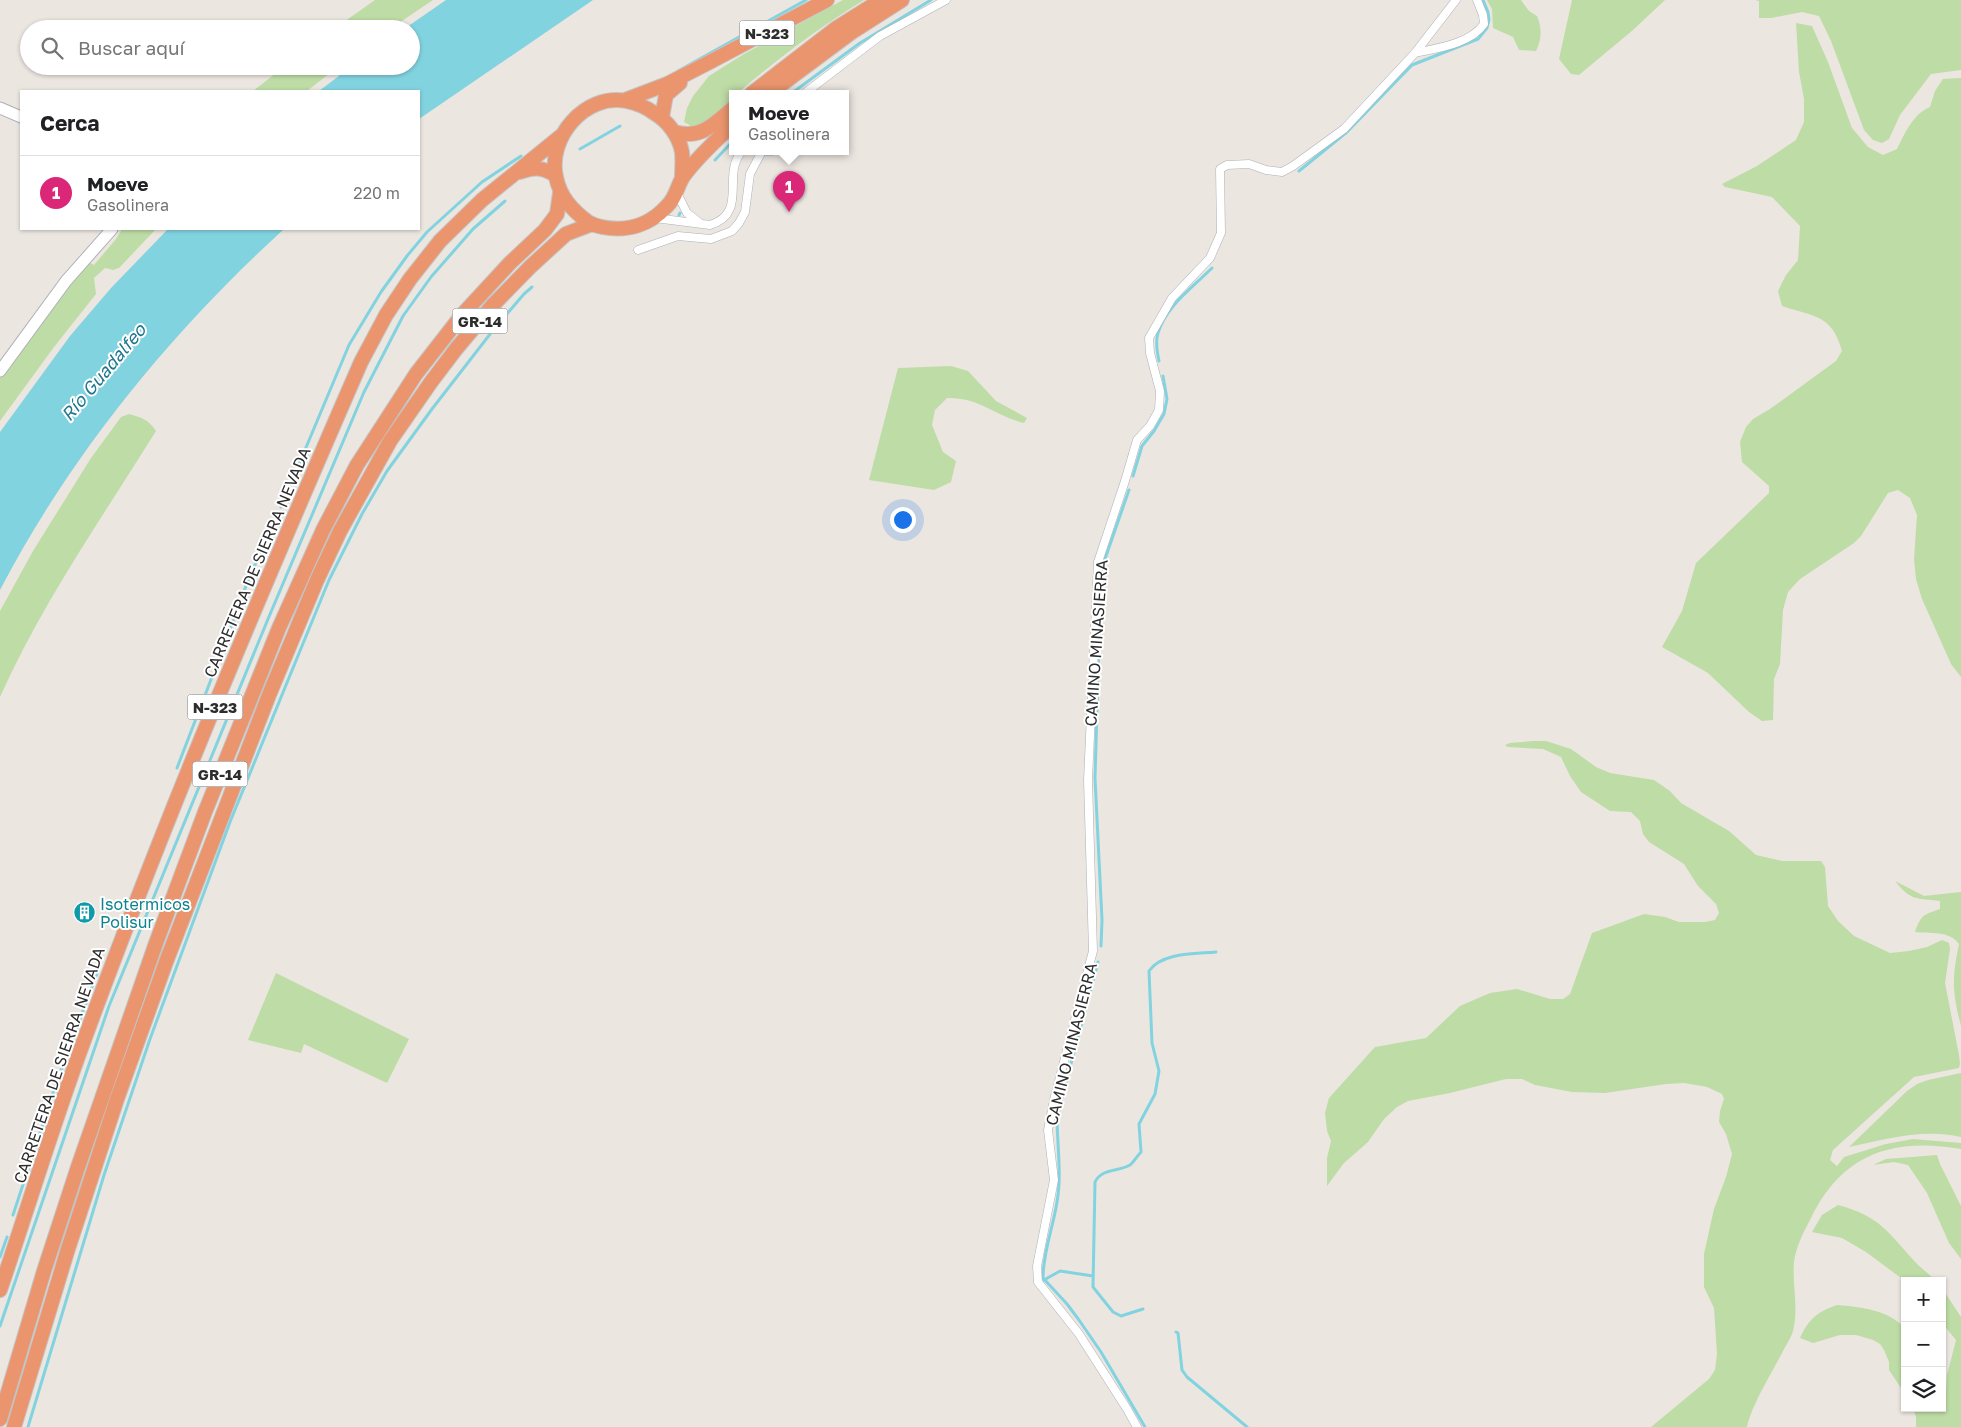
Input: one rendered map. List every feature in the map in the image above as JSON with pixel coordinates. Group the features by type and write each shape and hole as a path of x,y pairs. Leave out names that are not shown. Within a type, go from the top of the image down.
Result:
{"highway":[{"name":"N-323","path":"625,100 667,84 828,0"},
{"path":"756,90 835,30 881,0"},
{"path":"774,90 852,32 902,0"},
{"name":"N-323","path":"662,118 666,95 706,64"},
{"path":"625,100 645,106 662,118 674,132 682,151 682,178 677,193 668,206 655,218 635,228 614,229 592,224 574,212 560,193 555,175 556,155 561,136 575,118 590,107 607,101 625,100"},
{"path":"674,132 688,135 705,131 729,111"},
{"path":"682,178 729,128"},
{"name":"CARRETERA DE SIERRA NEVADA","path":"0,1290 82,1046 133,910 216,704 361,362 390,308 440,241 482,200 517,174 561,136"},
{"name":"CARRETERA DE SIERRA NEVADA","path":"517,174 534,167 548,170 555,175"},
{"name":"GR-14","path":"0,1419 44,1271 78,1167 156,943 205,812 279,628 323,530 358,465 416,374 462,316 510,264 545,230 556,214 560,193"},
{"name":"GR-14","path":"14,1427 67,1252 117,1099 166,962 269,695 317,580 340,531 390,440 456,349 492,306 530,267 566,234 592,224"}],"street":[{"path":"809,90 880,36 946,0"},
{"name":"CAMINO MINASIERRA","path":"1137,1427 1079,1334 1038,1282 1037,1266 1054,1180 1048,1130 1094,951 1088,780 1098,562 1137,440 1150,426 1159,410 1160,391 1151,360 1149,338 1172,298 1210,258 1222,233 1220,170 1227,165 1249,164 1266,170 1282,172 1293,166 1344,129 1415,52 1456,0"},
{"path":"1415,52 1435,49 1477,33 1484,24 1483,15 1477,0"},
{"path":"0,108 20,117"},
{"path":"655,218 710,225 719,223 731,209 735,165 740,155"},
{"path":"638,250 678,236 711,239 732,230 739,223 745,212 750,174 760,155"},
{"path":"677,193 687,213 701,224"},
{"path":"0,371 66,281 111,230"}],"green space":[{"path":"375,0 433,0 403,20 347,20"},
{"path":"843,0 864,0 799,44 742,90 729,90 729,101 704,123 693,127 684,122 687,108 693,96 709,76 744,54"},
{"path":"1487,0 1521,0 1529,11 1537,16 1541,34 1536,51 1519,50 1513,37 1493,28 1492,9"},
{"path":"1572,0 1665,0 1633,30 1579,75 1571,74 1559,59"},
{"path":"1755,0 1961,0 1961,70 1931,74 1900,115 1889,139 1882,143 1873,140 1864,130 1831,41 1819,16 1802,12 1771,18 1759,18 1759,1"},
{"path":"1796,23 1812,26 1828,62 1852,128 1868,147 1883,155 1897,149 1914,119 1930,107 1935,91 1943,79 1961,78 1961,677 1951,664 1922,599 1916,579 1914,559 1917,515 1910,498 1898,490 1888,493 1861,536 1854,543 1800,579 1788,592 1783,610 1780,664 1774,679 1773,720 1762,721 1749,712 1708,673 1662,647 1682,611 1696,563 1769,493 1769,486 1742,462 1740,442 1746,427 1753,419 1770,409 1836,361 1842,351 1838,339 1827,323 1812,315 1782,306 1778,291 1786,275 1798,260 1800,226 1772,197 1725,187 1722,184 1757,166 1796,140 1804,122 1804,99 1799,72"},
{"path":"273,75 327,75 308,90 254,90"},
{"path":"121,230 155,230 119,268 113,270 105,268 94,278 96,294 54,347 0,421 0,376 74,276 88,262 94,265"},
{"path":"951,366 968,371 996,401 1027,418 1024,423 968,400 947,398 935,410 932,425 943,452 956,461 951,482 934,490 869,480 898,368"},
{"path":"129,414 151,424 156,431 34,628 0,697 0,611 33,551 91,458 121,417"},
{"path":"1546,741 1571,749 1596,767 1610,773 1654,780 1670,791 1681,803 1729,831 1756,855 1782,861 1821,861 1825,867 1828,906 1838,921 1854,936 1890,953 1927,947 1942,940 1949,943 1950,949 1945,983 1959,1055 1959,1068 1914,1077 1833,1150 1830,1160 1837,1166 1844,1157 1886,1144 1913,1139 1961,1143 1961,1149 1913,1146 1891,1149 1871,1155 1853,1165 1837,1179 1810,1220 1798,1246 1794,1262 1795,1322 1793,1331 1758,1399 1747,1427 1651,1427 1709,1379 1715,1370 1717,1354 1714,1308 1704,1287 1704,1254 1714,1209 1732,1154 1726,1134 1719,1122 1724,1099 1722,1094 1707,1087 1684,1083 1605,1093 1572,1092 1535,1085 1522,1079 1506,1079 1408,1101 1397,1107 1384,1119 1368,1142 1344,1163 1327,1186 1327,1158 1331,1141 1327,1131 1325,1113 1329,1098 1375,1047 1426,1038 1460,1006 1490,993 1517,989 1550,999 1563,999 1570,994 1592,933 1644,914 1665,917 1679,922 1705,922 1715,920 1719,913 1716,904 1698,886 1684,864 1649,842 1643,834 1640,821 1631,812 1610,811 1581,792 1570,776 1561,757 1543,749 1508,747 1505,745"},
{"path":"1895,881 1924,896 1961,892 1961,1026 1954,985 1959,944 1950,936 1915,932 1921,918 1940,909 1940,901 1914,897 1905,892"},
{"path":"276,973 409,1039 387,1083 304,1044 301,1053 248,1040"},
{"path":"1961,1073 1961,1137 1918,1134 1849,1147 1907,1091 1917,1084"},
{"path":"1937,1155 1961,1206 1961,1259 1949,1243 1927,1193 1908,1165 1894,1162 1873,1165 1886,1159"},
{"path":"1838,1205 1865,1215 1884,1228 1932,1277 1901,1278 1866,1252 1842,1238 1812,1232 1822,1215"},
{"path":"1946,1294 1961,1317 1961,1427 1916,1427 1914,1412 1946,1412 1947,1375 1956,1340 1946,1328"},
{"path":"1837,1305 1865,1308 1891,1317 1901,1325 1901,1388 1889,1370 1889,1362 1884,1350 1880,1344 1873,1340 1856,1335 1840,1335 1813,1343 1800,1338 1806,1326 1824,1310"}],"water":[{"path":"446,0 593,0 420,118 420,90 320,90 340,75 420,75 420,20 417,20"},
{"name":"Río Guadalfeo","path":"167,230 283,230 202,310 126,397 58,491 0,590 0,432 70,336 111,288"}],"waterway":[{"path":"678,71 806,0"},
{"path":"796,90 860,43 931,0"},
{"path":"1299,171 1347,132 1412,65 1478,39 1487,28 1489,20 1483,0"},
{"path":"580,149 620,126"},
{"path":"715,160 729,145"},
{"path":"281,507 349,345 381,292 427,232 482,182 521,156"},
{"path":"0,1326 109,1006 268,619 364,392 403,316 431,277 473,229 505,201"},
{"path":"1159,361 1157,351 1158,333 1167,314 1212,268"},
{"path":"28,1427 104,1175 150,1039 230,822 329,580 362,514 387,471 494,329 532,287"},
{"path":"1133,476 1142,446 1164,414 1167,399 1163,376"},
{"path":"1101,946 1102,920 1095,778 1101,574 1129,490"},
{"path":"218,663 247,583 271,528"},
{"path":"177,768 212,677"},
{"path":"1143,1309 1121,1316 1113,1312 1093,1287 1095,1182 1106,1172 1130,1165 1141,1152 1139,1124 1155,1094 1159,1071 1152,1043 1149,971 1162,960 1171,957 1216,952"},
{"path":"1098,962 1057,1116 1058,1191 1043,1268 1043,1278 1067,1304 1101,1352 1145,1427"},
{"path":"13,1215 57,1081 99,968"},
{"path":"0,1257 7,1237"},
{"path":"1044,1280 1060,1271 1093,1276"},
{"path":"1176,1332 1178,1333 1182,1370 1187,1377 1247,1427"}],"place":[{"name":"Moeve","path":"789,212"},
{"name":"Isotermicos Polisur","path":"84,913"}]}
